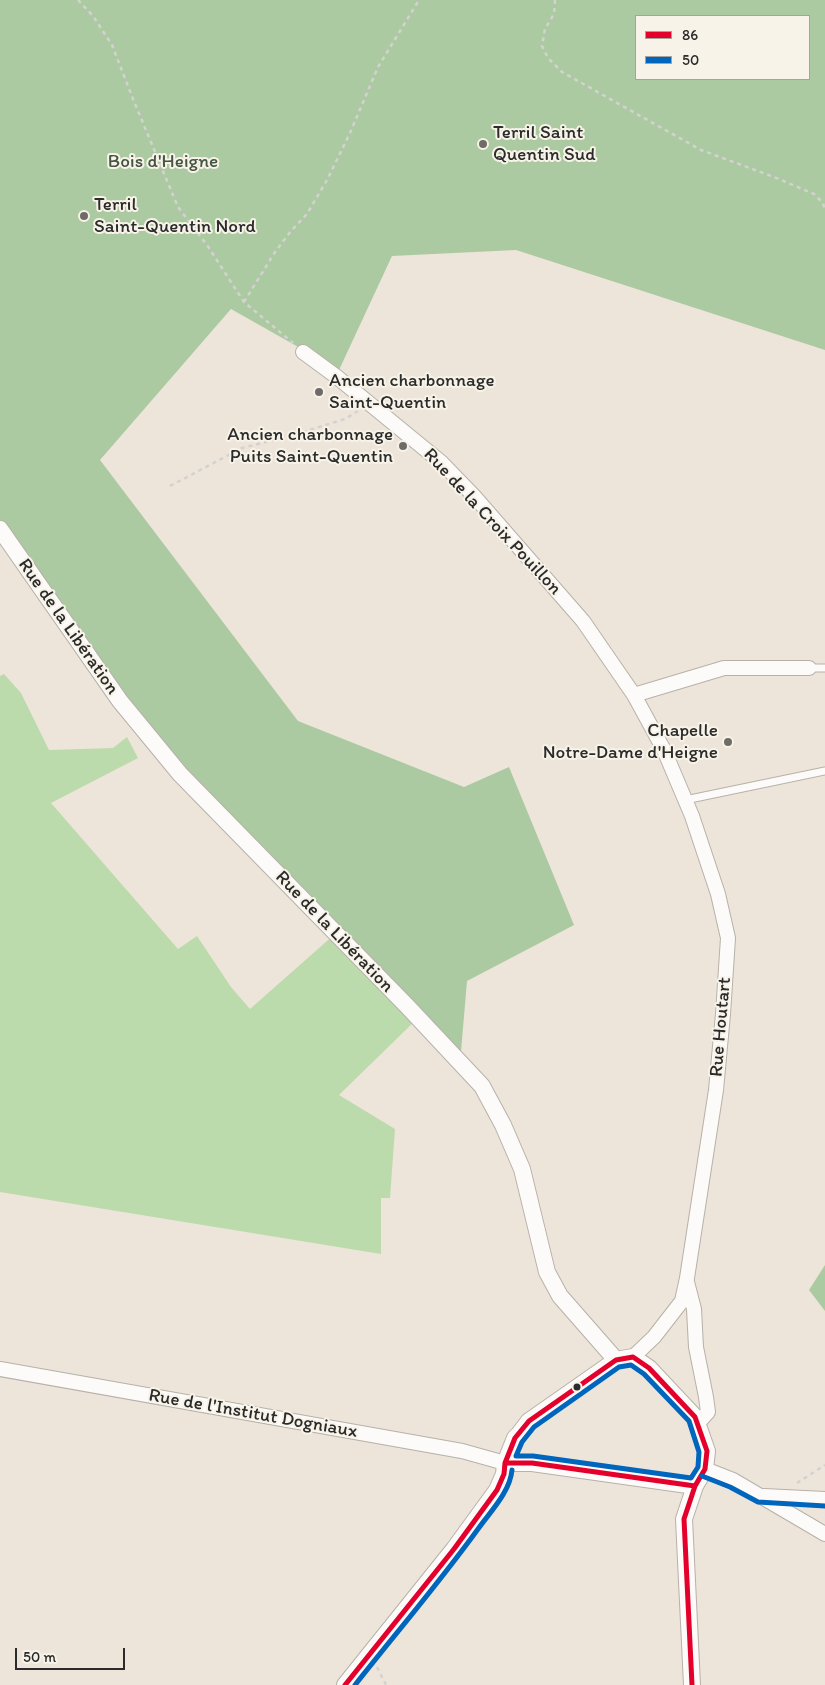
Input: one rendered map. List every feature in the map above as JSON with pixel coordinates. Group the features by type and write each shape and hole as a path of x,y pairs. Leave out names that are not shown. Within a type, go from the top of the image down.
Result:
{"street":[{"name":"Rue de la Croix Pouillon","path":"303,352 442,463 474,496 583,621 634,695"},
{"name":"Rue de la Libération","path":"0,530 120,701 180,774 407,1006 482,1086 503,1125 522,1169 547,1272 560,1296 616,1360"},
{"path":"634,695 724,668 809,668"},
{"name":"Rue Houtart","path":"633,1357 654,1338 682,1301 716,1090 724,1014 728,938 718,894 685,800 664,750 634,695"},
{"path":"687,1278 694,1310 696,1347 708,1412 698,1423"},
{"path":"345,1685 454,1549 497,1490 515,1438 529,1421 616,1360 633,1357 649,1368 695,1417 707,1451 705,1469 695,1486 684,1519 692,1685"},
{"name":"Rue de l'Institut Dogniaux","path":"0,1369 462,1451 505,1463"},
{"path":"529,1421 522,1437 525,1453 532,1463"},
{"path":"505,1463 532,1463 695,1486"},
{"path":"705,1469 733,1480 825,1534"},
{"path":"760,1495 825,1499"}],"lane":[{"path":"809,668 825,668"},
{"path":"685,800 825,771"}],"path":[{"path":"78,0 93,16 112,45 132,99 178,207 207,245 244,302 303,352"},
{"path":"244,302 275,252 307,214 327,180 378,66 419,0"},
{"path":"556,0 554,14 545,29 542,46 548,58 562,72 701,150 814,194 823,203 825,210"},
{"path":"170,486 242,448 290,436 344,419 370,404"},
{"path":"778,1496 825,1465"}],"green space":[{"name":"Bois d'Heigne","path":"0,0 825,0 825,350 516,250 392,256 339,370 231,309 100,460 298,721 464,787 509,767 574,925 467,981 460,1063 180,774 0,529"},
{"path":"4,674 21,693 49,750 113,748 127,737 138,758 51,803 178,949 197,936 231,987 250,1009 336,933 418,1018 339,1095 395,1129 390,1198 381,1198 381,1254 0,1192 0,676"},
{"path":"825,1265 825,1311 809,1290"}],"transit line":[{"name":"86","path":"345,1685 454,1549 497,1490 515,1438 529,1421 616,1360 633,1357 649,1368 695,1417 707,1451 705,1469 695,1486 684,1519 692,1685"},
{"name":"50","path":"631,1365 644,1374 689,1421 699,1452 698,1467 691,1478 533,1456 516,1456 522,1442 534,1427 619,1367 631,1365"},
{"name":"86","path":"505,1463 532,1463 695,1486"},
{"name":"50","path":"355,1685 494,1509 508,1486 512,1470"},
{"name":"50","path":"702,1476 730,1487 758,1502 825,1506"}],"place":[{"name":"Terril Saint Quentin Sud","path":"483,144"},
{"name":"Terril Saint-Quentin Nord","path":"84,216"},
{"name":"Ancien charbonnage Saint-Quentin","path":"319,392"},
{"name":"Ancien charbonnage Puits Saint-Quentin","path":"403,446"},
{"name":"Chapelle Notre-Dame d'Heigne","path":"728,742"}]}
